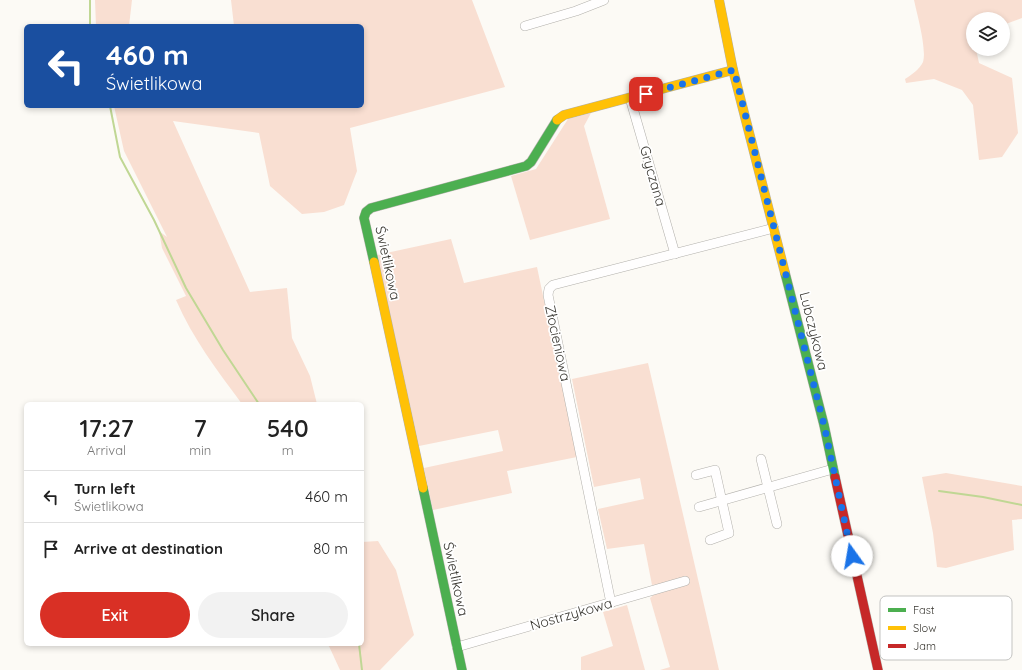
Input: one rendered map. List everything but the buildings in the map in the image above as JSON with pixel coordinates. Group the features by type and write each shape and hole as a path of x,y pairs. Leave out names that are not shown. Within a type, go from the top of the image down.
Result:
{"street":[{"path":"525,26 576,11 604,0"},
{"name":"Lubczykowa","path":"719,0 734,70 824,425 878,670"},
{"name":"Świetlikowa","path":"462,670 364,218 366,212 371,208 526,166 532,162 556,121 564,115 734,70"},
{"name":"Gryczana","path":"630,98 675,254"},
{"name":"Złocieniowa","path":"611,603 548,295 549,289 553,285 774,228"},
{"path":"761,459 777,524"},
{"path":"700,507 722,502 833,469"},
{"path":"696,475 715,470 729,533 710,540"},
{"name":"Nostrzykowa","path":"457,647 685,582"}],"shaded area":[{"path":"95,0 132,0 129,24 96,24"},
{"path":"231,0 472,0 505,87 350,128 357,171 344,205 324,212 302,214 270,186 259,133 173,121 250,292 287,288 292,338 310,376 316,402 241,402 206,354 190,328 176,300 186,296 162,248 159,231 167,237 124,151 114,108 364,108 364,24 234,24"},
{"path":"914,0 1022,0 1022,18 1010,22 1010,12 966,12 966,56 978,56 979,63 1012,78 1018,133 1002,157 979,160 973,105 962,90 934,79 906,83 905,79 915,72 923,62 924,49"},
{"path":"591,113 584,126 610,219 530,240 511,176 536,169 568,119"},
{"path":"451,239 464,283 537,267 577,457 507,471 512,493 433,510 424,468 503,451 498,430 419,446 377,255"},
{"path":"648,363 719,670 660,670 670,667 650,598 667,583 652,585 644,544 607,549 598,509 644,499 640,478 594,487 572,379"},
{"path":"946,473 1022,486 1022,519 1012,520 1014,550 946,568 937,567 933,533 922,477"},
{"path":"378,541 396,570 414,635 380,670 340,670 329,646 364,646 364,542"},
{"path":"627,605 645,670 581,670 581,657 613,646 603,612"}],"waterway":[{"path":"90,0 90,24"},
{"path":"110,108 120,157 154,220 186,288 223,350 258,402"},
{"path":"939,491 983,497 1022,505"},
{"path":"359,646 362,670"}],"traffic: fast":[{"path":"374,262 364,218 366,212 371,208 526,166 531,162 557,120"},
{"path":"785,273 824,425 835,477"},
{"path":"423,488 462,670"}],"traffic: slow":[{"path":"719,0 733,70 785,273"},
{"path":"557,120 564,115 733,70"},
{"path":"374,262 423,488"}],"traffic: jam":[{"path":"835,477 878,670"}],"route":[{"path":"646,94 734,70 824,425 852,556"}]}
